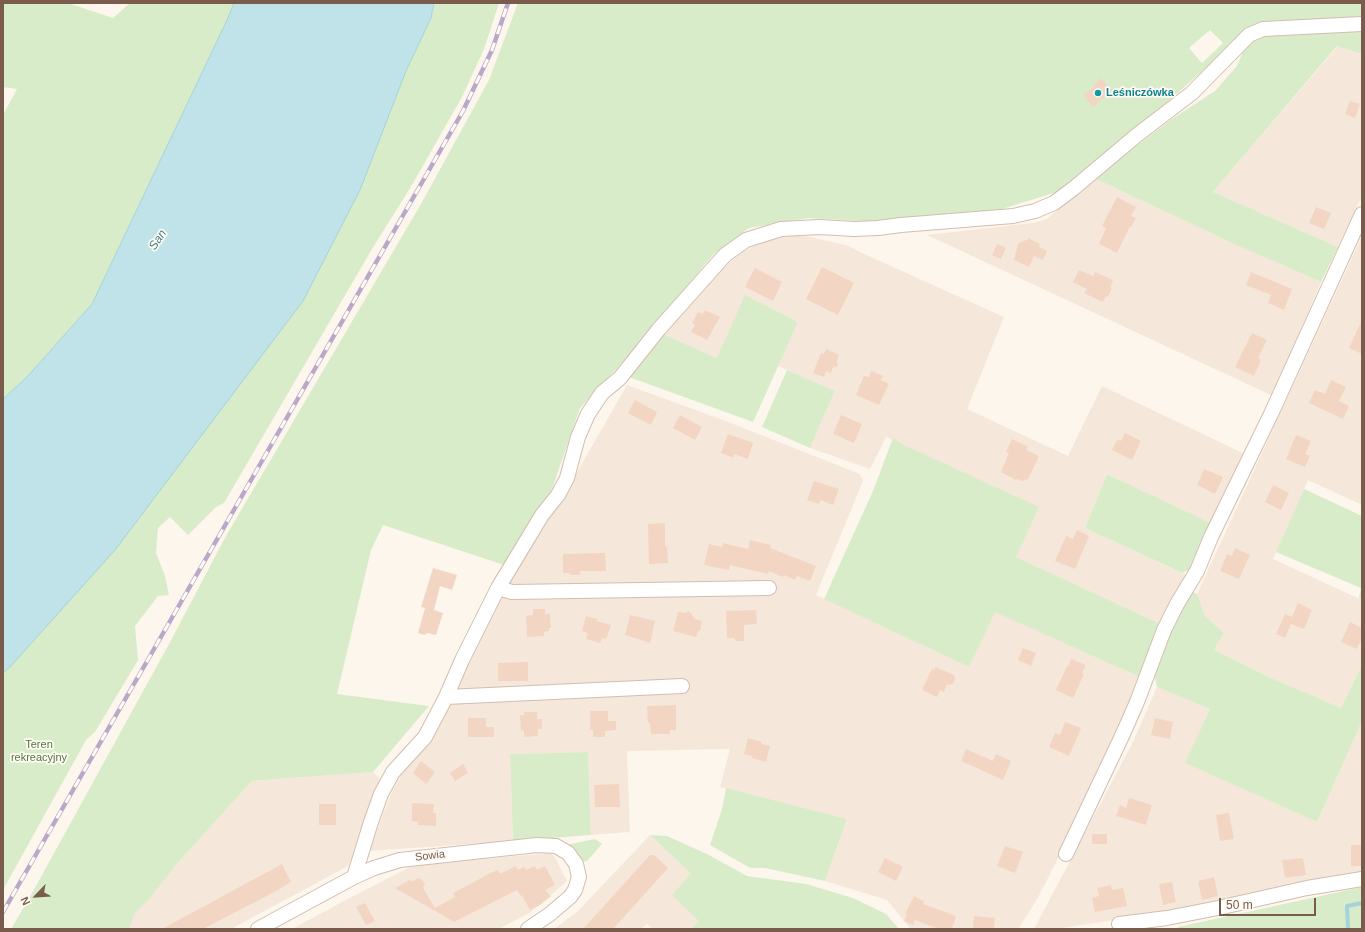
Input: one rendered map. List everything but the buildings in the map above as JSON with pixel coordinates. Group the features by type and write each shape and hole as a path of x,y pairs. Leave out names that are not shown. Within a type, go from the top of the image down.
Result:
{"street":[{"path":"354,877 381,794 393,772 425,737 446,697 462,660 498,588 542,515 558,495 567,478 580,431 588,414 602,393 620,378 659,329 725,255 746,240 781,229 819,227 854,230 1013,216 1035,211 1054,203 1074,188 1137,135 1192,92 1249,35 1263,29 1362,24"},
{"path":"1066,854 1137,702 1164,630 1177,604 1197,571 1211,537 1271,414 1362,214"},
{"path":"498,588 512,592 769,588"},
{"path":"446,697 682,686"},
{"name":"Sowia","path":"258,929 354,877 374,868 400,860 530,846 556,846 568,853 576,864 579,877 570,897 550,914 528,929"},
{"path":"1119,924 1182,915 1307,888 1362,879"}],"shaded area":[{"path":"1338,46 1362,54 1362,196 1338,247 1213,192"},
{"path":"1094,178 1234,244 1321,282 1273,396 927,235 1033,223 1047,219"},
{"path":"792,233 846,245 1004,317 967,409 1068,456 1102,386 1247,455 1213,524 1107,474 1085,528 1190,577 1163,625 1016,557 1038,507 886,437 870,469 810,448 835,391 778,366 798,322 717,358 663,334 710,278 743,252 759,243"},
{"path":"1362,236 1362,505 1308,480 1273,559 1362,600 1362,665 1341,708 1267,676 1214,650 1224,633 1205,616 1197,594"},
{"path":"627,385 723,420 860,474 863,481 816,595 969,667 994,611 1142,678 1063,849 1036,901 1018,929 911,929 887,900 825,881 847,819 720,787 730,749 627,751 630,832 591,835 588,752 510,754 513,841 369,851 393,789 411,760 431,741 474,646 532,541 576,474"},
{"path":"1157,687 1210,709 1186,763 1317,822 1362,721 1362,874 1200,907 1055,929 1034,929 1133,742"},
{"path":"373,772 382,780 360,842 348,866 231,929 129,929 136,912 175,866 252,781"},
{"path":"650,835 691,874 699,921 691,929 653,929 647,924 641,929 554,929 578,911"},
{"path":"550,853 554,856 567,881 529,913 499,929 292,929 410,867"}],"green space":[{"path":"3,3 68,3 113,18 130,3 234,3 92,304 26,378 3,399 3,115 17,89 3,87"},
{"name":"Teren rekreacyjny","path":"434,3 499,3 484,49 462,97 412,185 372,249 224,503 216,507 188,535 170,517 158,528 156,553 165,576 169,595 158,596 135,626 138,660 95,732 86,740 3,890 3,673 10,667 406,71 431,18"},
{"path":"518,3 1362,3 1362,16 1328,19 1241,37 1156,112 1060,191 1002,209 928,218 880,222 808,218 749,228 713,255 633,351 580,408 552,489 504,565 383,525 371,550 337,694 429,706 373,772 252,781 175,866 148,900 136,912 129,929 11,929 169,644 226,536 421,204 489,80","holes":["1210,30 1223,43 1202,63 1189,48"]},
{"path":"1362,29 1362,54 1337,46 1213,192 1338,247 1321,282 1234,244 1094,178 1172,119 1215,91 1237,66 1247,42 1259,36"},
{"path":"745,295 798,322 753,422 629,377 663,334 717,358"},
{"path":"787,370 835,391 810,448 762,427"},
{"path":"893,438 902,444 1039,507 1016,557 1163,625 1142,678 995,612 969,667 824,599 873,491"},
{"path":"1107,474 1213,524 1194,567 1182,573 1085,528"},
{"path":"1304,489 1362,516 1362,600 1359,598 1361,588 1276,552"},
{"path":"1192,592 1197,594 1205,616 1224,633 1214,650 1267,676 1341,708 1362,665 1362,721 1317,822 1185,763 1210,709 1157,687 1154,673 1168,634"},
{"path":"588,752 591,835 513,841 510,754"},
{"path":"726,788 847,819 825,881 765,868 750,868 710,845 722,809"},
{"path":"650,835 667,836 707,854 747,876 806,884 853,898 886,914 899,929 691,929 699,921 672,895 691,874"},
{"path":"595,839 602,844 587,861 583,862 566,845"},
{"path":"1362,887 1362,929 1177,929 1178,927"}],"water":[{"name":"San","path":"234,3 434,3 431,18 406,71 360,190 303,301 115,550 3,673 3,399 26,378 92,304"}],"waterway":[{"path":"1348,929 1347,906 1362,903"}],"railway":[{"path":"3,912 463,111 492,50 508,3"}],"place":[{"name":"Leśniczówka","path":"1098,93"}]}
